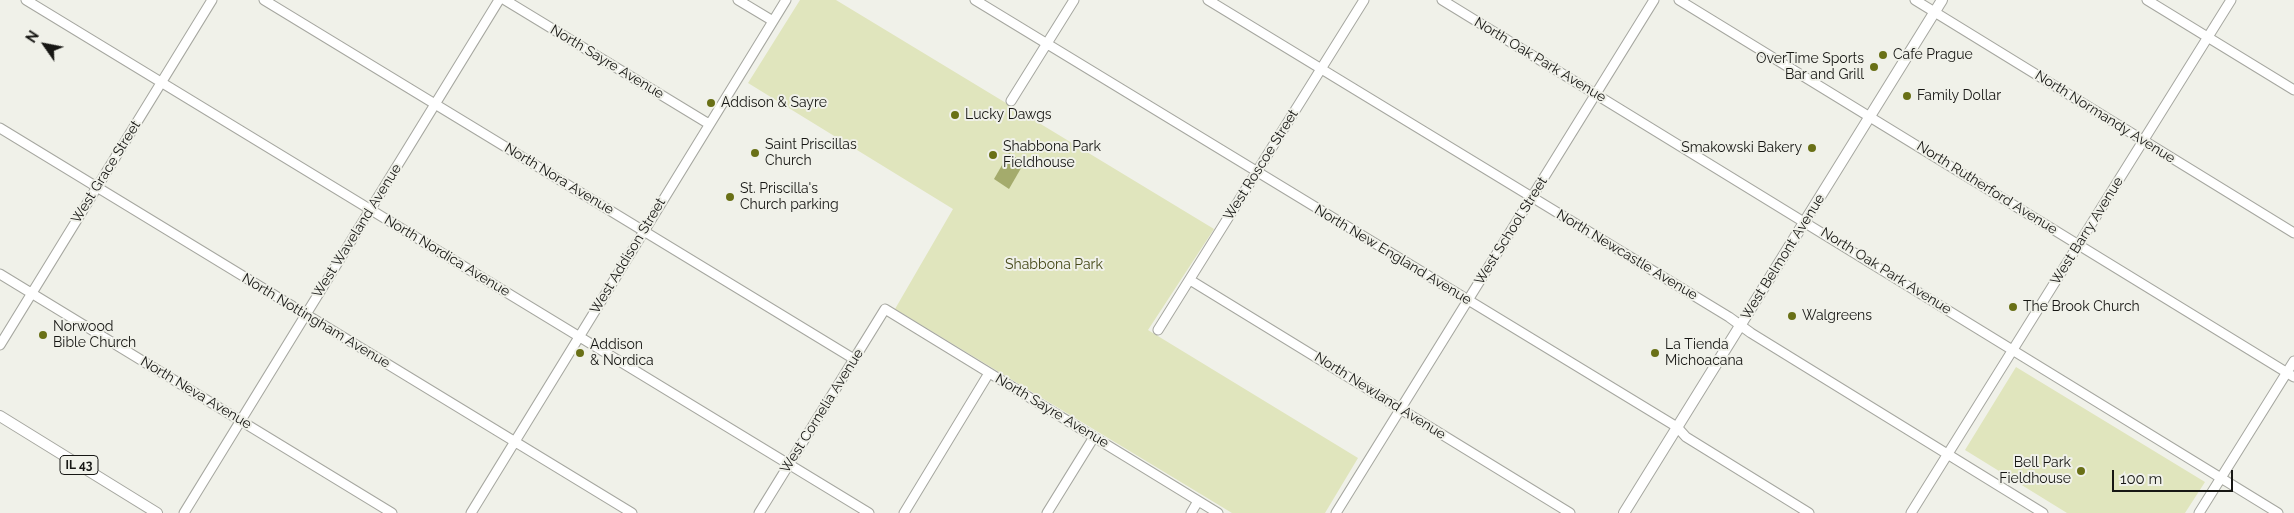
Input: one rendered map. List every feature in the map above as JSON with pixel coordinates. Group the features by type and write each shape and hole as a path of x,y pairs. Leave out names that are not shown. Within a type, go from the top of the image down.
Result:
{"main road":[{"name":"West Belmont Avenue","path":"1624,513 1942,0"},
{"name":"IL 43","path":"0,416 157,513"}],"street":[{"name":"North Nordica Avenue","path":"26,0 869,513"},
{"name":"West Grace Street","path":"0,345 212,0"},
{"name":"North Nora Avenue","path":"264,0 854,359"},
{"name":"West Waveland Avenue","path":"184,513 499,0"},
{"name":"North Sayre Avenue","path":"505,0 709,124"},
{"path":"738,0 773,21"},
{"name":"West Addison Street","path":"471,513 786,0"},
{"name":"North New England Avenue","path":"975,0 1677,427 1686,437 1809,513"},
{"path":"1011,101 1074,0"},
{"name":"North Newcastle Avenue","path":"1208,0 1532,197 2044,513"},
{"name":"West Roscoe Street","path":"1158,330 1364,0"},
{"name":"North Oak Park Avenue","path":"1442,0 2278,513"},
{"name":"West School Street","path":"1336,513 1654,0"},
{"name":"North Rutherford Avenue","path":"1679,0 2290,375"},
{"name":"North Normandy Avenue","path":"1915,0 2294,233"},
{"path":"2147,0 2294,90"},
{"name":"West Barry Avenue","path":"1911,513 2230,0"},
{"name":"North Nottingham Avenue","path":"0,128 632,513"},
{"name":"North Neva Avenue","path":"0,274 392,513"},
{"name":"North Newland Avenue","path":"1190,280 1570,513"},
{"name":"North Sayre Avenue","path":"885,310 1218,513"},
{"name":"West Cornelia Avenue","path":"759,513 885,310"},
{"path":"2199,513 2290,375 2294,361"},
{"path":"904,513 989,373"},
{"path":"1047,513 1094,437"},
{"path":"1191,513 1198,501"}],"green space":[{"name":"Shabbona Park","path":"800,0 836,0 1214,229 1148,330 1358,458 1325,513 1232,513 895,309 953,209 748,83"},
{"path":"2016,367 2205,482 2185,513 2067,513 1965,450"}],"shaded area":[{"path":"1009,153 1024,163 1009,189 994,179"}],"place":[{"name":"Cafe Prague","path":"1883,55"},
{"name":"OverTime Sports Bar and Grill","path":"1874,67"},
{"name":"Family Dollar","path":"1907,96"},
{"name":"Addison & Sayre","path":"711,103"},
{"name":"Lucky Dawgs","path":"955,115"},
{"name":"Smakowski Bakery","path":"1812,148"},
{"name":"Saint Priscillas Church","path":"755,153"},
{"name":"Shabbona Park Fieldhouse","path":"993,155"},
{"name":"St. Priscilla's Church parking","path":"730,197"},
{"name":"The Brook Church","path":"2013,307"},
{"name":"Walgreens","path":"1792,316"},
{"name":"Norwood Bible Church","path":"43,335"},
{"name":"Addison & Nordica","path":"580,353"},
{"name":"La Tienda Michoacana","path":"1655,353"},
{"name":"Bell Park Fieldhouse","path":"2081,471"}]}
